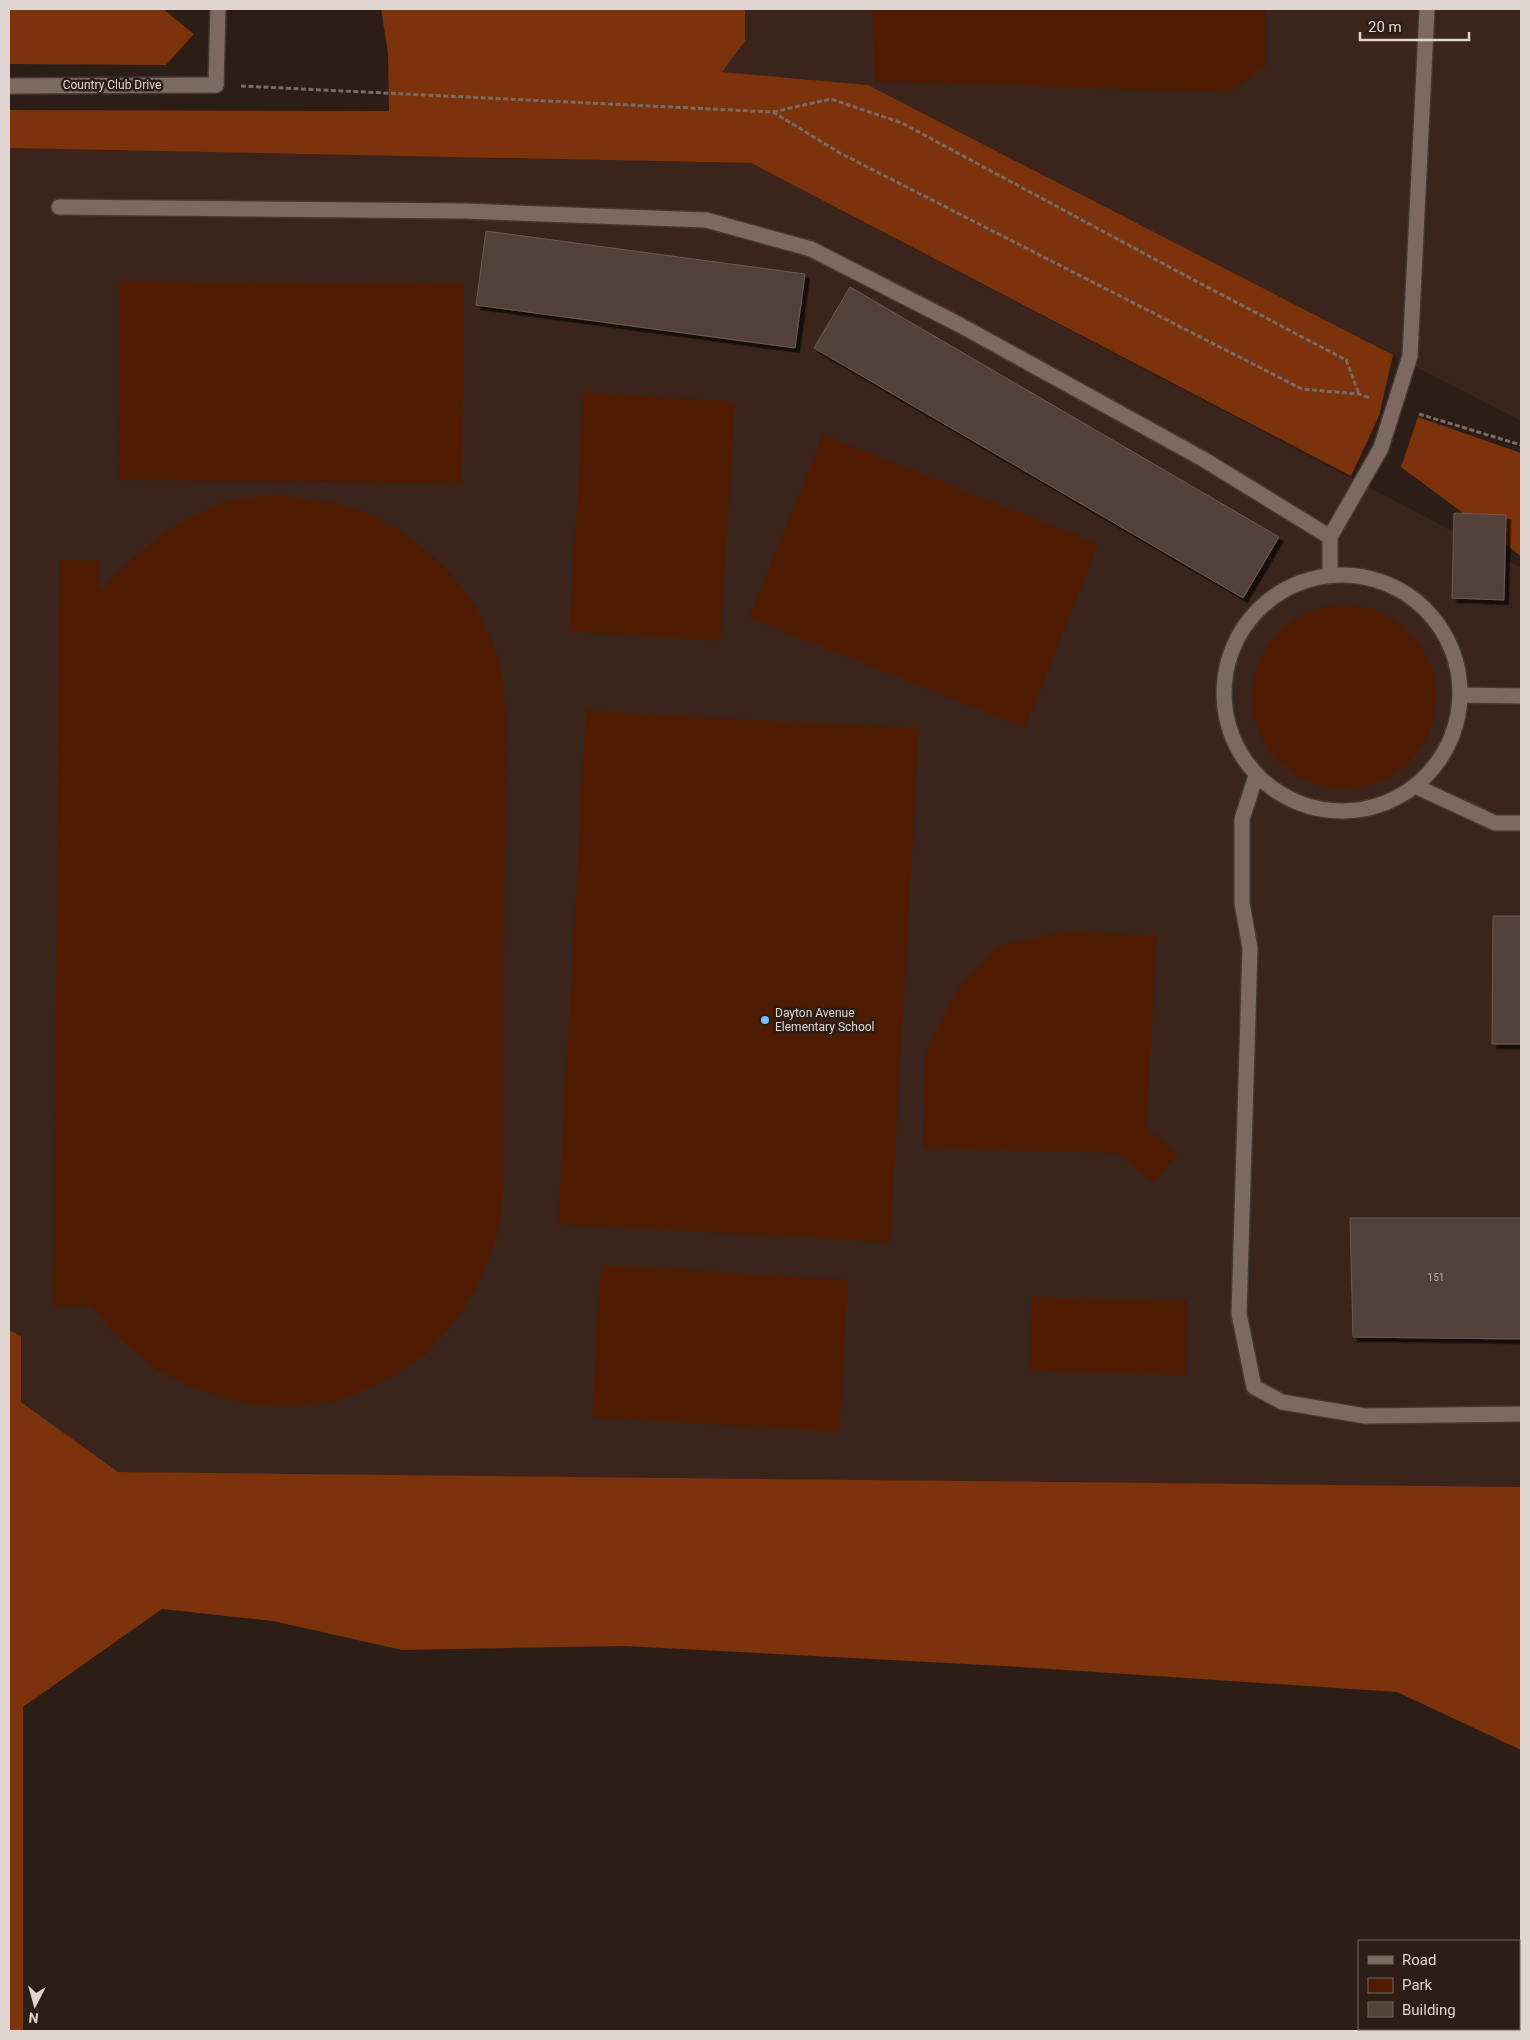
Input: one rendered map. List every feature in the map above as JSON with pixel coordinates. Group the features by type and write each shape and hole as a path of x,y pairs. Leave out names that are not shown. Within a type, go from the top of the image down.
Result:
{"street":[{"path":"216,85 218,9"},
{"path":"1330,575 1330,538 1381,448 1410,356 1427,9"},
{"name":"Country Club Drive","path":"9,86 216,85"},
{"path":"59,207 464,211 706,220 812,248 960,325 1203,459 1330,538"},
{"path":"1330,575 1364,576 1396,587 1423,606 1444,631 1458,662 1462,696 1450,746 1418,787 1379,808 1334,813 1292,802 1256,776 1234,745 1224,708 1225,670 1238,635 1262,605 1294,585 1330,575"},
{"path":"1462,696 1521,696"},
{"path":"1256,776 1242,819 1242,903 1250,948 1239,1314 1254,1387 1282,1402 1365,1416 1521,1414"},
{"path":"1418,787 1495,823 1521,823"}],"path":[{"path":"216,85 772,112 831,99 902,122 1164,265 1346,360 1359,394"},
{"path":"772,112 840,153 1302,389 1359,394 1521,446"}],"shaded area":[{"path":"9,9 163,9 194,34 166,65 9,64"},
{"path":"381,9 745,9 745,41 722,72 868,85 1393,355 1379,416 1351,476 751,163 9,148 9,110 389,111 388,53"},
{"path":"722,9 1521,9 1521,421 868,85 721,72"},
{"name":"Dayton Avenue Elementary School","path":"9,148 751,163 1521,567 1521,1488 9,1473"},
{"path":"1418,417 1521,453 1521,556 1401,467"},
{"path":"9,1330 21,1336 21,1402 118,1472 1521,1487 1521,1750 1397,1692 1004,1666 624,1646 402,1650 273,1621 162,1609 23,1707 23,2031 9,2031"}],"green space":[{"path":"872,9 1266,9 1266,66 1229,92 875,81"},
{"path":"120,281 464,284 462,483 119,480"},
{"path":"584,392 735,402 720,641 569,631"},
{"path":"823,435 1098,544 1025,728 749,618"},
{"path":"280,495 329,502 358,510 381,520 402,533 442,565 474,604 486,627 500,667 505,712 503,1187 501,1218 492,1251 476,1289 454,1323 425,1355 386,1380 344,1399 299,1406 253,1405 199,1390 159,1371 112,1332 91,1305 54,1306 59,560 100,561 100,591 144,549 192,516 230,501"},
{"path":"1344,605 1362,607 1379,612 1409,632 1429,662 1434,679 1436,697 1434,715 1429,732 1409,762 1379,782 1362,787 1344,789 1326,787 1309,782 1279,762 1259,732 1254,715 1252,697 1254,679 1259,662 1279,632 1309,612 1326,607"},
{"path":"586,711 919,729 890,1242 558,1224"},
{"path":"1067,931 1157,937 1146,1127 1177,1154 1153,1183 1117,1153 923,1148 925,1053 960,985 997,946"},
{"path":"601,1265 848,1280 839,1432 592,1417"},
{"path":"1032,1297 1187,1301 1186,1375 1030,1371"}],"building":[{"path":"486,231 805,274 795,348 476,305"},
{"path":"850,287 1279,537 1243,598 814,348"},
{"path":"1454,513 1506,515 1504,600 1452,598"},
{"path":"1493,916 1521,916 1521,1044 1492,1044"},
{"path":"1350,1218 1521,1218 1521,1339 1353,1337"}],"place":[{"name":"Dayton Avenue Elementary School","path":"765,1020"}]}
